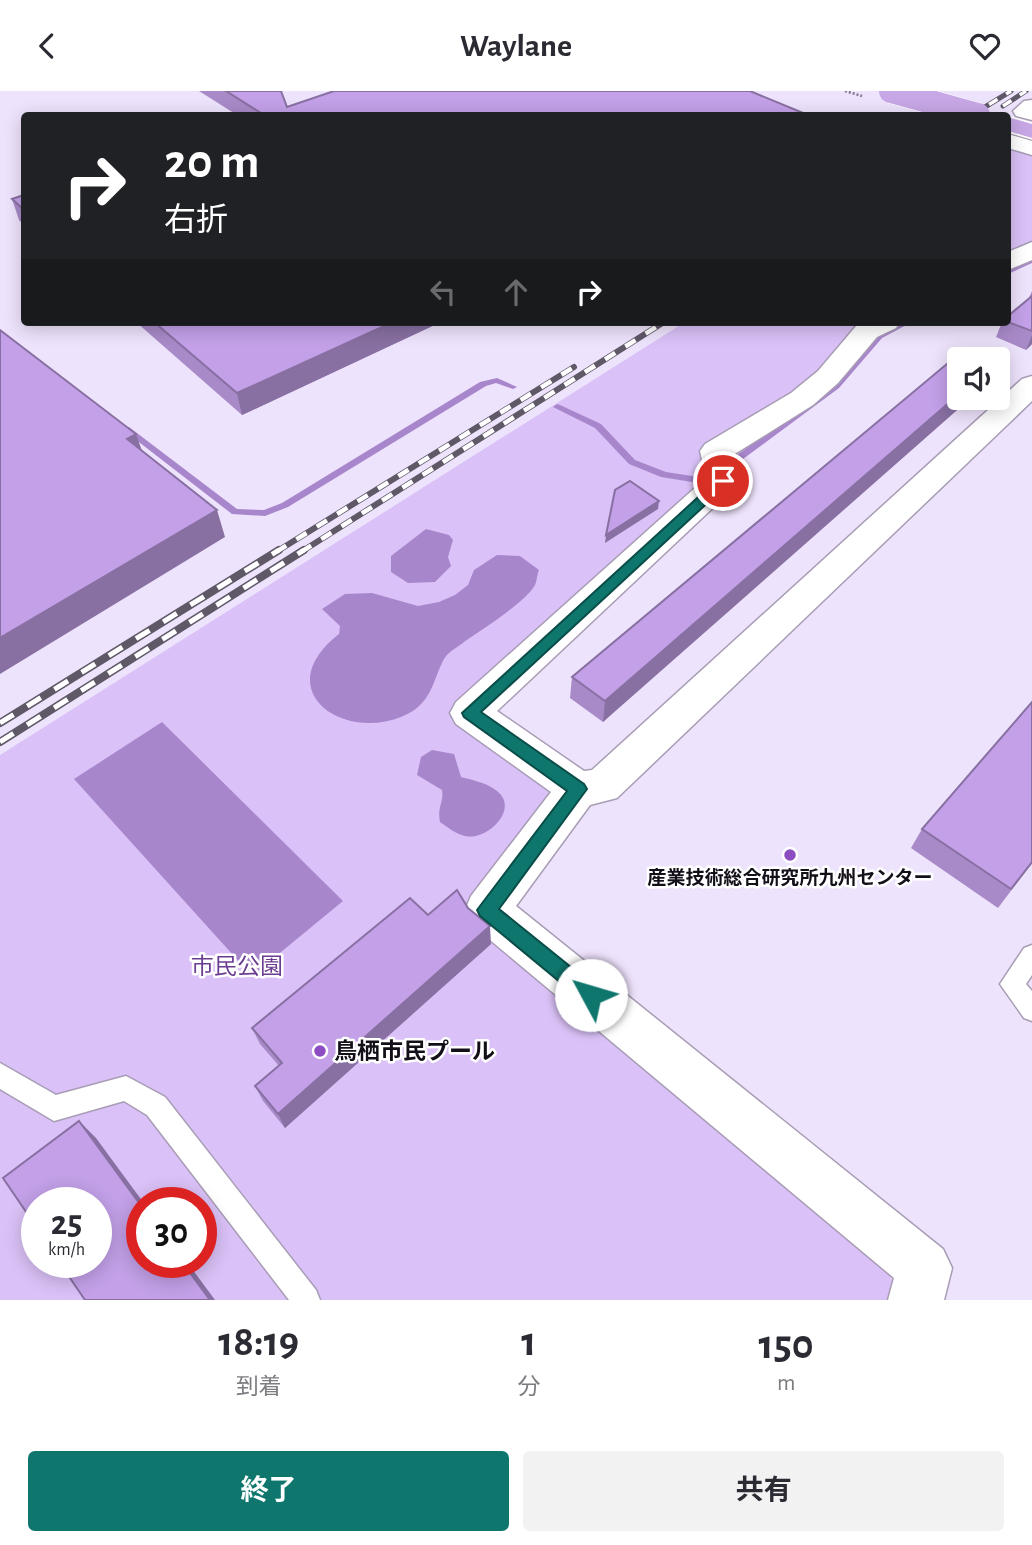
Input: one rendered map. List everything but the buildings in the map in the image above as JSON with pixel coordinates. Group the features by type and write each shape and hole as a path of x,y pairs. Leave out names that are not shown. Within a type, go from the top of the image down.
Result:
{"main road":[{"path":"891,91 967,112"},
{"path":"1011,125 1032,131"}],"street":[{"path":"1032,106 1024,111 1032,113"},
{"path":"1011,142 1032,148"},
{"path":"1011,260 1032,250"},
{"path":"878,326 867,331 828,377 720,466 470,713 578,789 602,786 1032,385"},
{"path":"578,789 486,910 924,1269 916,1300"}],"lane":[{"path":"1032,956 1012,984 1032,1010"},
{"path":"0,1075 54,1108 126,1089 156,1106 306,1300"}],"green space":[{"path":"1011,147 1032,152 1032,242 1011,252"},
{"name":"市民公園","path":"679,326 868,326 814,381 707,450 709,483 453,715 558,785 467,908 868,1240 898,1290 896,1300 0,1300 0,755"}],"shaded area":[{"path":"426,529 449,535 453,540 448,557 451,566 435,582 408,583 391,572 391,556"},
{"path":"497,555 520,556 539,570 535,585 513,607 448,654 430,692 419,706 401,717 378,723 356,722 336,716 321,705 312,691 311,674 319,654 339,634 340,626 322,609 345,594 372,593 418,606 439,602 468,585 474,570"},
{"path":"162,722 343,901 252,976 74,779"},
{"path":"432,750 454,754 461,777 489,786 503,798 503,814 491,829 483,834 465,836 440,822 442,790 417,775 421,757"}],"waterway":[{"path":"1011,270 1032,260"},
{"path":"557,407 598,426 632,462 664,475 692,479 721,471 836,386 879,336 900,326"},
{"path":"126,429 235,512 265,513 285,505 483,384 497,380 513,387"}],"railway":[{"path":"977,112 1011,91"},
{"path":"1003,106 1026,91"},
{"path":"301,552 658,326"},
{"path":"276,552 574,367"},
{"path":"0,723 279,550"},
{"path":"0,742 304,550"}],"place":[{"name":"産業技術総合研究所九州センター","path":"790,855"},
{"name":"鳥栖市民プール","path":"320,1051"}],"route":[{"path":"591,995 486,910 578,789 470,713 723,481"}]}
